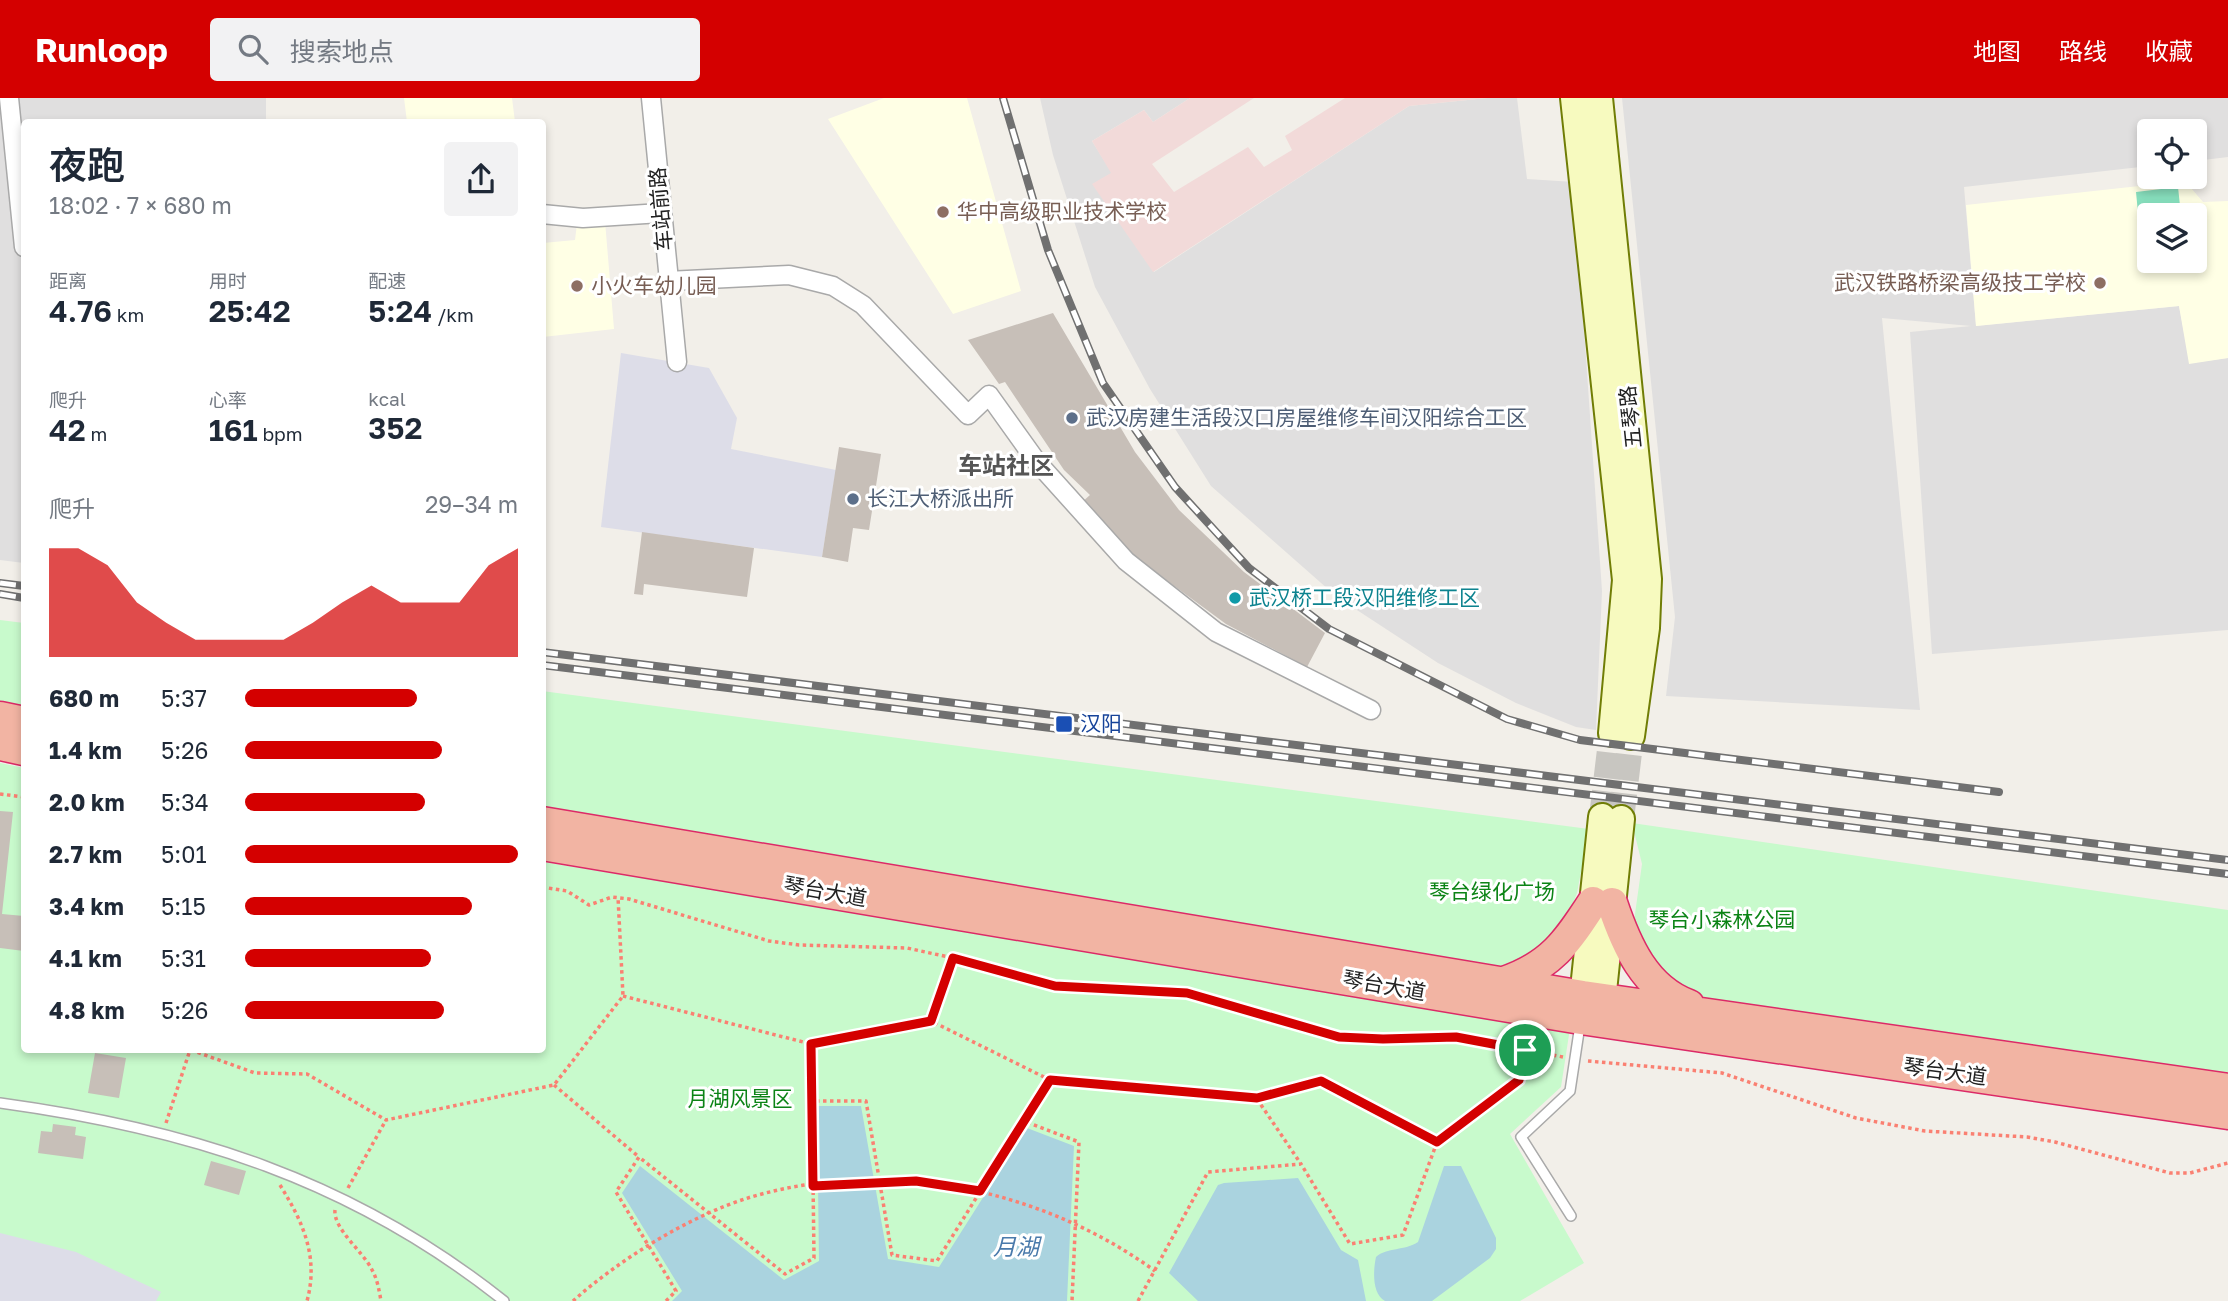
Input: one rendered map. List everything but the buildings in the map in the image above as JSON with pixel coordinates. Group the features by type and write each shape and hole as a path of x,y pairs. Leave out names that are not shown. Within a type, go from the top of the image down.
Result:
{"highway":[{"path":"0,717 21,721"},
{"path":"0,745 21,749"},
{"name":"琴台大道","path":"546,823 1504,982 1591,1009 1712,1014 2228,1089"},
{"name":"琴台大道","path":"546,846 1591,1009 2228,1114"},
{"path":"1504,982 1532,971 1553,957 1603,902 1654,984 1669,996 1712,1014"}],"main road":[{"name":"五琴路","path":"1574,98 1626,580 1622,734 1648,611 1648,579 1599,98"},
{"path":"1591,1009 1611,818"}],"street":[{"path":"9,98 21,183"},
{"name":"车站前路","path":"650,98 677,362"},
{"path":"546,214 583,218 661,213"},
{"path":"667,281 789,275 833,286 863,305 968,415 989,395 1037,462 1126,561 1216,632 1371,710"}],"lane":[{"path":"1571,1216 1521,1137 1570,1091 1574,1059 1591,1009"},
{"path":"0,1103 89,1116 163,1132 268,1166 343,1197 391,1223 449,1260 504,1301"}],"path":[{"path":"0,794 21,797"},
{"path":"546,888 567,891 589,905 618,897 769,941 807,946 907,948 1055,986 1187,993 1339,1037 1456,1037 1574,1059 1722,1073 1856,1118 1925,1131 2027,1137 2055,1142 2170,1174 2189,1173 2228,1163"},
{"path":"199,1053 255,1073 307,1074 386,1120 554,1085 623,996 618,897"},
{"path":"931,1021 953,958"},
{"path":"623,996 811,1044 931,1021 1050,1080 1257,1098 1321,1081 1437,1142"},
{"path":"554,1085 785,1274 814,1258 816,1186 811,1044"},
{"path":"1257,1098 1350,1244 1404,1235 1437,1142 1519,1080 1525,1050"},
{"path":"163,1132 190,1053"},
{"path":"812,1101 866,1101 876,1181 892,1255 937,1261 1050,1080"},
{"path":"1024,1121 1079,1142 1072,1301"},
{"path":"639,1157 616,1192 676,1291 666,1301"},
{"path":"1138,1301 1208,1172 1301,1164"},
{"path":"268,1166 293,1205 306,1233 312,1269 307,1301"},
{"path":"573,1301 651,1246 710,1213 757,1196 816,1186 876,1181 925,1182 986,1192 1076,1224 1131,1254 1155,1271"}],"shaded area":[{"path":"0,98 266,98 266,119 21,119 21,563 0,560"},
{"path":"404,98 512,98 515,119 407,119"},
{"name":"华中高级职业技术学校","path":"884,98 967,98 1021,291 953,314 828,119"},
{"path":"1040,98 1190,98 1153,122 1144,110 1092,141 1112,173 1093,184 1154,272 1409,106 1487,98 1517,98 1527,179 1574,182 1602,591 1596,730 1576,727 1516,703 1438,663 1337,597 1211,486 1150,389 1095,287 1053,155"},
{"path":"1190,98 1254,98 1152,164 1174,192 1248,147 1264,167 1292,150 1285,136 1345,98 1487,98 1409,106 1153,272 1092,184 1111,173 1092,141 1144,110 1153,122"},
{"path":"1622,98 2228,98 2228,157 2207,160 2207,119 2137,119 2137,167 1964,187 1976,326 2179,306 2190,363 2228,358 2228,630 1932,654 1910,332 1971,326 1882,318 1920,710 1666,696 1675,617"},
{"name":"武汉铁路桥梁高级技工学校","path":"2137,186 2137,189 2192,189 2203,202 2228,201 2228,358 2189,364 2179,306 1976,326 1966,205"},
{"name":"小火车幼儿园","path":"605,221 614,329 546,337 546,243 575,240 577,224"},
{"path":"621,353 709,368 737,418 731,449 836,470 822,557 601,527"},
{"path":"0,1233 76,1252 161,1292 156,1301 0,1301"}],"green space":[{"path":"2178,189 2180,203 2137,203 2136,192"},
{"path":"0,620 21,623 21,712 0,709"},
{"name":"琴台绿化广场","path":"546,692 1589,829 1577,893 1548,949 1503,969 546,808"},
{"name":"月湖风景区","path":"0,763 21,767 21,1053 546,1053 546,862 1570,1028 1561,1087 1510,1134 1584,1263 1520,1301 0,1301"},
{"name":"琴台小森林公园","path":"1632,823 2228,910 2228,1075 1697,1000 1653,971 1634,921 1642,864"}],"water":[{"name":"月湖","path":"817,1106 861,1106 888,1259 939,1267 1027,1128 1074,1146 1067,1301 672,1301 682,1291 622,1193 640,1166 784,1280 819,1261"},
{"path":"1444,1166 1461,1166 1496,1238 1496,1249 1490,1258 1432,1301 1385,1301 1376,1288 1376,1257 1418,1242"},
{"path":"1298,1178 1341,1250 1358,1260 1366,1301 1198,1301 1169,1273 1218,1185"}],"tunnel":[{"path":"1602,817 1612,733"},
{"path":"1621,819 1631,736"}],"railway":[{"path":"1003,98 1048,250 1103,383 1175,487 1249,568 1329,629 1507,719 1580,740 1999,792"},
{"path":"0,583 21,586"},
{"path":"0,594 21,598"},
{"path":"546,652 2228,860"},
{"path":"546,665 2228,874"}],"place":[{"name":"华中高级职业技术学校","path":"943,212"},
{"name":"武汉铁路桥梁高级技工学校","path":"2100,283"},
{"name":"小火车幼儿园","path":"577,286"},
{"name":"武汉房建生活段汉口房屋维修车间汉阳综合工区","path":"1072,418"},
{"name":"长江大桥派出所","path":"853,499"},
{"name":"武汉桥工段汉阳维修工区","path":"1235,598"},
{"name":"汉阳","path":"1064,724"}],"district":[{"name":"车站社区","path":"1006,466"}],"route":[{"path":"953,958 1055,986 1170,991 1202,996 1339,1037 1406,1039 1446,1036 1525,1050 1519,1080 1437,1142 1321,1081 1257,1098 1050,1080 980,1191 916,1181 813,1186 811,1044 931,1021 953,958"}]}
